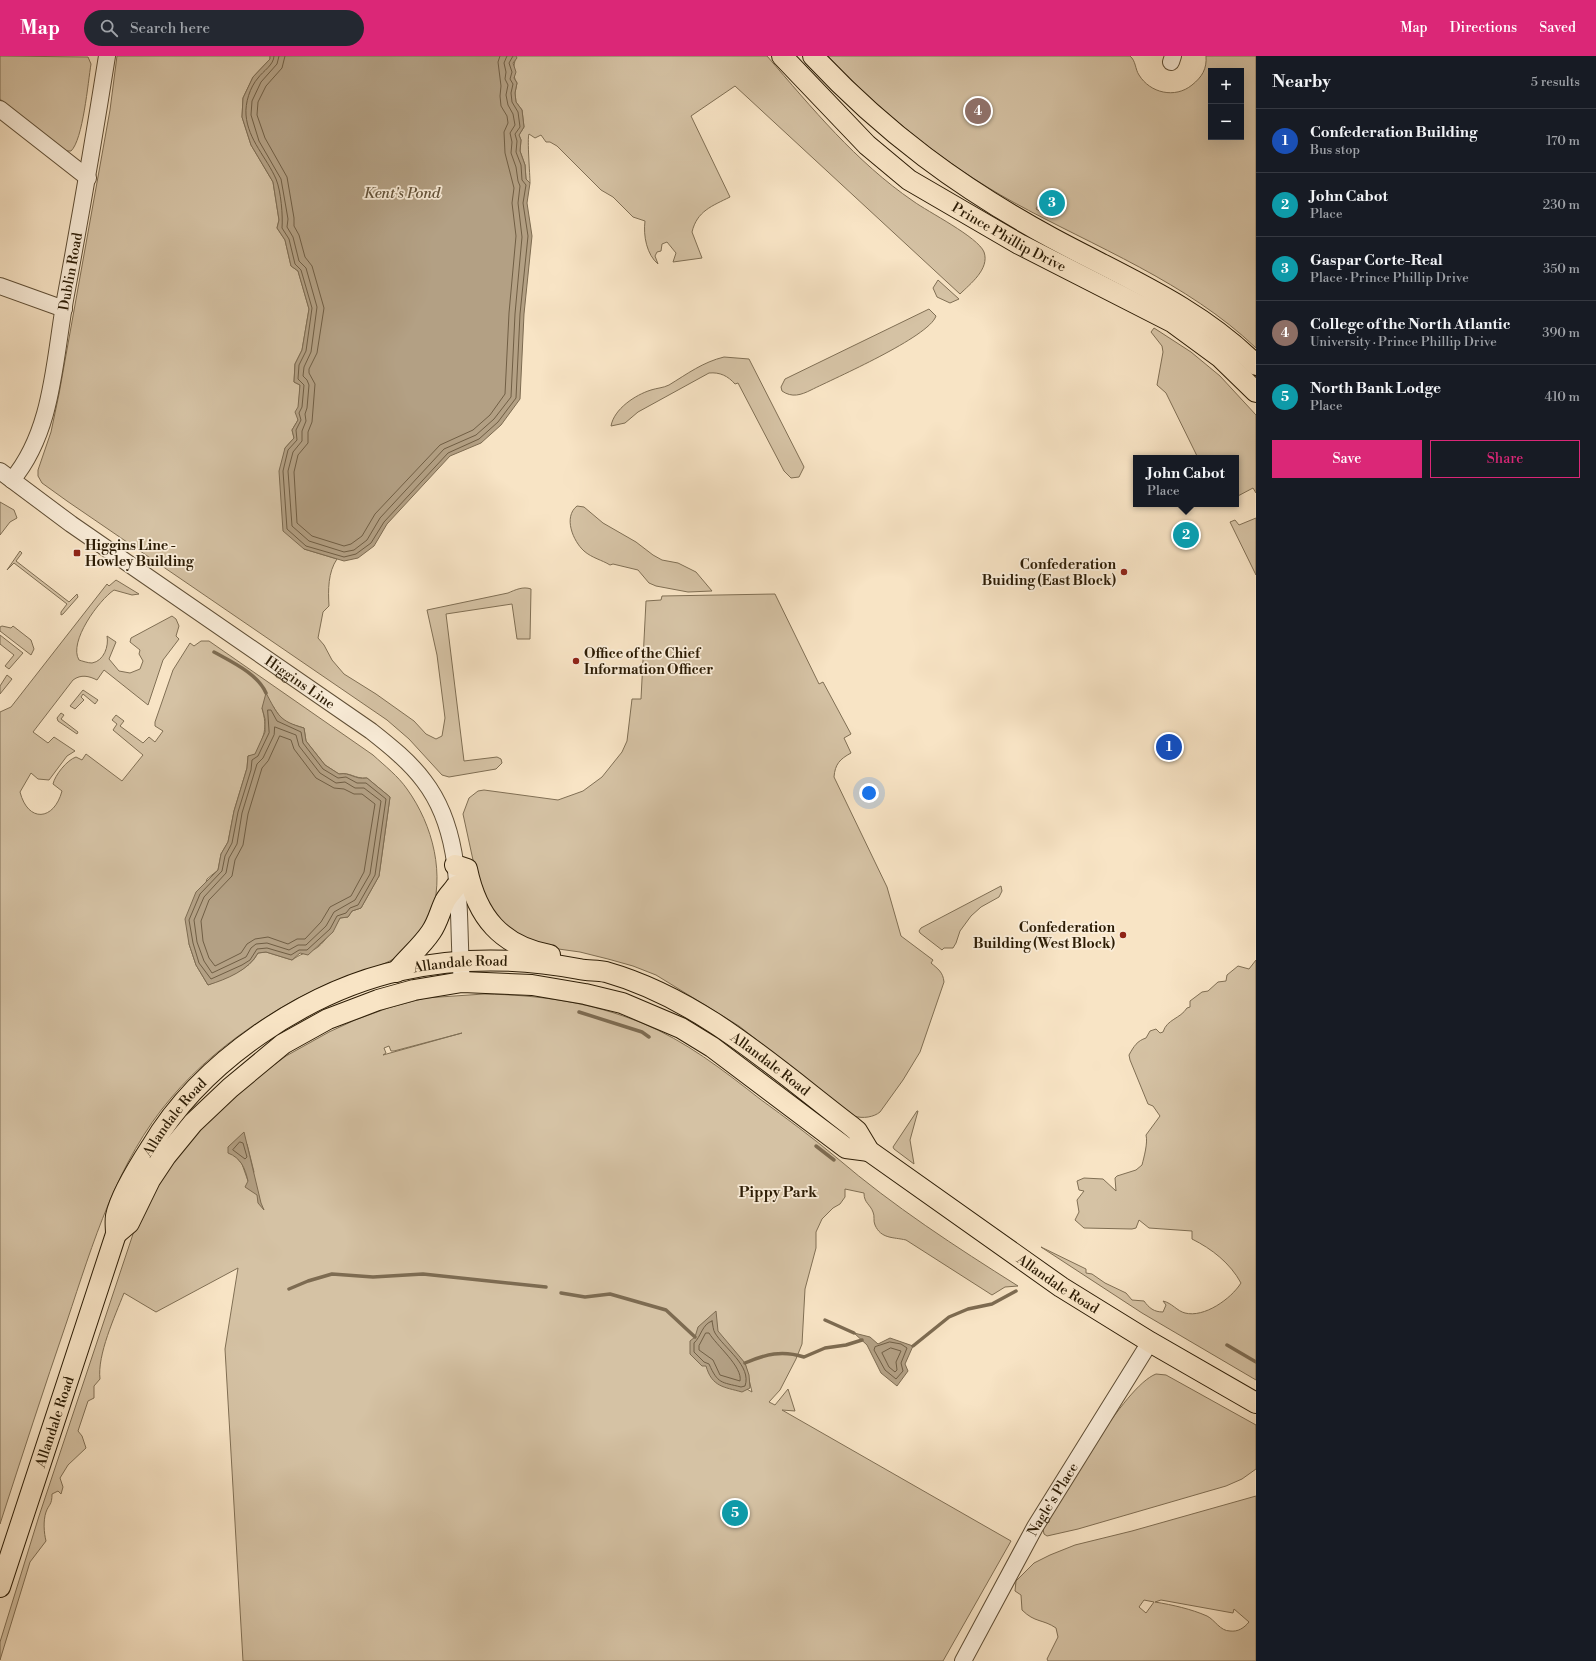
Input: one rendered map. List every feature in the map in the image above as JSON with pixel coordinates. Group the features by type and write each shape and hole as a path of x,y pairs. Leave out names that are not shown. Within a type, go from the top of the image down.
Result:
{"main road":[{"name":"Prince Phillip Drive","path":"782,56 866,145 909,180 1019,244 1172,322 1221,358 1256,392"},
{"name":"Prince Phillip Drive","path":"813,56 874,117 902,141 945,172 1042,232 1155,292 1206,322 1256,365"},
{"path":"455,865 467,870 474,898 484,915 498,931 511,941 536,952 592,963 598,970"},
{"path":"396,972 416,952 431,933 445,900 456,886"},
{"name":"Allandale Road","path":"0,1587 116,1234 116,1216 142,1161 169,1119 207,1076 246,1044 307,1005 362,983 396,972 461,962 519,962 586,971 598,970 654,989 723,1028 857,1131 869,1151 1037,1271 1150,1342 1256,1403"},
{"name":"Allandale Road","path":"116,1234 129,1223 150,1180 185,1133 219,1098 283,1044 328,1019 378,1000 414,990 462,982 532,985 622,1003 681,1028 712,1047 846,1148 869,1151"}],"street":[{"name":"Dublin Road","path":"6,476 22,468 34,449 44,419 88,178 107,56"},
{"path":"0,109 88,178"},
{"path":"0,286 64,309"},
{"name":"Higgins Line","path":"6,476 71,524 332,703 386,742 414,769 434,795 450,833 455,865 462,982"},
{"name":"Nagle's Place","path":"963,1661 1035,1527 1150,1342"}],"shaded area":[{"path":"0,56 88,57 91,64 82,123 79,135 71,151 65,151 57,146 0,99"},
{"path":"117,56 270,56 270,59 253,77 243,98 242,117 251,145 273,182 279,220 277,228 285,240 291,266 298,271 309,309 302,350 295,364 294,382 300,385 298,420 292,430 294,438 285,448 304,549 337,559 330,575 329,606 323,612 318,638 324,645 332,660 344,674 376,694 414,721 426,734 436,739 442,736 445,718 437,655 427,610 508,593 522,588 531,589 530,639 517,639 512,604 446,614 464,761 497,757 501,759 502,763 496,769 449,777 442,775 409,739 387,720 67,501 42,483 38,476 38,470 51,432 59,394 110,110"},
{"path":"516,56 767,56 836,133 872,169 913,201 963,232 980,246 984,252 985,258 982,270 974,281 960,294 735,86 691,116 730,197 706,210 701,214 694,225 692,232 702,258 673,262 676,253 667,242 662,244 661,251 657,252 655,256 658,264 651,256 645,239 645,221 633,217 613,197 601,190 557,146 550,142 546,142 541,135 535,138 529,134 528,149 530,183 526,179 525,165 520,151 521,140 519,135 524,127 522,110 516,102 515,93 517,83 514,76"},
{"path":"828,56 1130,56 1138,73 1144,81 1156,90 1171,93 1185,89 1199,79 1205,69 1206,56 1256,56 1256,348 1229,325 1170,285 1139,267 987,187 938,154 870,98","holes":["1044,194 1061,202 1053,218 1036,209"]},
{"path":"938,280 959,299 950,303 937,297 933,288"},
{"path":"929,309 936,316 930,325 900,345 859,367 804,393 793,395 782,391 781,387 785,379"},
{"path":"1154,328 1191,352 1220,376 1256,415 1256,493 1253,488 1239,495 1239,455 1197,455 1166,393 1157,385 1163,352 1162,346 1151,332"},
{"path":"724,357 749,359 804,467 799,477 791,478 784,471 738,383 735,384 727,377 720,374 709,373 638,412 625,423 611,426 616,414 621,408 638,395 669,385 702,365"},
{"path":"0,502 14,510 17,518 10,522 0,535"},
{"path":"577,506 584,507 603,523 636,542 662,560 678,563 696,572 712,591 688,592 656,586 649,583 638,570 613,564 610,565 587,553 576,541 571,529 571,516"},
{"path":"1256,518 1256,575 1230,522 1235,520 1239,525"},
{"path":"20,551 22,553 16,561 69,602 77,594 78,597 63,614 61,615 61,612 67,604 14,563 7,570"},
{"path":"116,580 139,594 132,595 114,590 108,595 93,612 81,633 77,652 79,660 92,663 100,659 105,652 107,636 116,642 109,659 119,671 130,673 140,669 143,661 139,654 140,650 130,642 131,638 172,616 176,619 179,626 176,636 179,639 163,660 148,705 104,670 97,680 85,676 73,680 33,732 48,743 54,737 75,751 67,756 49,780 38,779 31,773 20,792 29,809 35,813 41,814 47,813 53,808 62,791 53,784 54,780 65,764 76,757 82,760 86,754 122,781 143,755 113,730 117,724 112,720 116,715 124,721 120,726 143,743 149,737 155,742 163,731 155,726 155,722 173,670 190,643 194,646 201,641 209,641 373,755 400,780 416,803 424,818 430,835 437,868 437,885 435,902 430,918 414,939 395,958 371,969 334,981 303,996 250,1027 203,1065 171,1098 152,1122 121,1176 97,1233 0,1524 0,712 11,707 107,584 109,586","holes":["273,706 282,719 293,725 304,728 306,741 325,765 339,774 367,778 390,797 379,876 361,908 352,911 348,917 340,918 325,940 315,949 292,960 266,952 258,953 243,969 208,985 196,965 189,944 207,879 218,870 221,854 228,842 234,811 247,768 248,756 255,755 263,737 265,722 262,708"]},
{"path":"775,594 819,684 823,682 851,734 844,738 851,753 839,762 834,777 887,887 901,936 933,960 931,963 943,976 944,982 920,1052 903,1080 880,1112 868,1117 854,1116 739,1026 656,975 633,966 580,952 537,946 497,920 478,883 463,814 469,798 478,791 484,790 558,800 583,791 602,777 622,752 627,741 632,699 641,699 646,601 661,600 662,596"},
{"path":"13,626 31,640 34,649 31,655 0,631 0,627 11,628"},
{"path":"0,635 23,653 9,669 5,666 14,655 0,644"},
{"path":"7,675 12,679 0,694 0,686"},
{"path":"83,690 98,700 95,704 83,694 81,697 84,700 75,709 70,706"},
{"path":"61,713 64,715 61,719 78,732 77,734 58,721 57,718"},
{"path":"1001,886 1002,891 999,897 981,907 971,916 960,931 953,948 944,948 942,950 920,933 919,931 921,928"},
{"path":"1256,960 1256,1380 1142,1313 1041,1247 1086,1269 1086,1273 1092,1274 1105,1283 1126,1293 1132,1300 1144,1301 1150,1308 1157,1311 1163,1312 1166,1305 1163,1301 1185,1313 1200,1313 1224,1301 1237,1289 1241,1283 1232,1269 1207,1247 1192,1239 1192,1231 1149,1228 1139,1220 1136,1228 1132,1229 1084,1228 1075,1220 1079,1212 1077,1200 1084,1191 1079,1190 1077,1181 1084,1178 1103,1179 1116,1191 1115,1178 1117,1176 1136,1170 1142,1165 1145,1154 1146,1135 1160,1116 1153,1106 1148,1104 1130,1060 1129,1055 1132,1049 1136,1044 1146,1038 1150,1031 1156,1029 1160,1033 1163,1032 1167,1024 1190,1007 1190,1001 1202,992 1208,991 1218,982 1226,981 1227,975 1238,966 1249,969"},
{"path":"484,994 545,998 603,1010 658,1030 704,1057 809,1135 880,1193 948,1241 1018,1286 1005,1287 992,1295 906,1240 884,1235 875,1225 874,1214 865,1199 864,1193 845,1189 845,1197 840,1204 833,1208 822,1219 816,1232 816,1248 805,1289 802,1344 780,1390 769,1402 775,1405 788,1389 795,1411 782,1410 1011,1541 943,1661 243,1661 225,1349 238,1268 156,1312 124,1293 104,1347 101,1359 100,1379 94,1386 94,1398 88,1401 78,1431 82,1436 86,1448 68,1465 60,1478 63,1487 61,1494 58,1491 52,1494 51,1502 44,1519 46,1541 30,1562 0,1660 0,1642 39,1516 137,1222 152,1193 176,1156 200,1128 255,1079 286,1056 329,1032 355,1020 388,1008 425,998","holes":["462,1033 383,1055 386,1053 384,1048 389,1046 391,1051 394,1051","236,1141 247,1144 254,1172 248,1181 242,1164 228,1147","734,1352 745,1363 752,1392 736,1383"]},
{"path":"917,1111 910,1140 914,1164 893,1147"},
{"path":"1156,1374 1166,1375 1256,1425 1256,1469 1242,1479 1226,1486 1078,1529 1047,1536 1044,1534 1043,1529 1079,1469 1111,1420 1143,1383"},
{"path":"1256,1496 1256,1661 1048,1661 1047,1659 1058,1637 1056,1628 1031,1617 1022,1610 1021,1595 1015,1591 1016,1581 1034,1563 1050,1555 1075,1545 1132,1531","holes":["1144,1600 1154,1602 1146,1613 1139,1607","1161,1600 1233,1613 1234,1609 1249,1622 1243,1628 1238,1630 1226,1631 1207,1616 1182,1608 1155,1602"]}],"water":[{"name":"Kent's Pond","path":"270,56 516,56 517,58 513,63 516,72 514,78 517,83 515,93 516,102 522,110 524,127 519,135 521,140 520,151 525,165 526,179 530,183 527,203 532,236 524,314 520,399 501,425 481,443 450,456 387,524 374,546 358,558 344,561 304,549 283,531 279,471 285,448 294,438 292,430 298,420 295,412 298,407 300,385 294,382 295,364 302,350 309,309 298,271 291,266 285,240 277,228 279,220 273,182 251,145 242,117 243,98 253,77 270,59"},
{"path":"266,693 273,707 284,720 304,728 306,741 325,765 339,774 367,778 390,797 379,876 361,908 352,911 348,917 340,918 333,932 308,955 300,953 292,960 266,952 258,953 249,964 237,973 208,985 196,965 189,944 185,919 196,892 218,870 221,854 228,842 234,811 247,768 248,756 255,754 265,732 265,719 262,708"},
{"path":"244,1132 264,1210 258,1203 257,1195 245,1187 248,1181 242,1164 228,1153 228,1147"},
{"path":"716,1311 718,1331 745,1363 749,1375 750,1388 742,1392 724,1387 715,1382 706,1366 702,1366 690,1354 690,1341 695,1337 698,1327"},
{"path":"854,1333 870,1337 878,1344 890,1338 913,1346 905,1364 908,1371 897,1386 881,1373 867,1345"}],"waterway":[{"path":"214,652 251,674 266,693"},
{"path":"579,1012 642,1032 649,1037"},
{"path":"816,1146 834,1160"},
{"path":"289,1289 308,1281 332,1274 373,1277 423,1274 546,1287"},
{"path":"913,1346 949,1317 968,1309 992,1304 1016,1291"},
{"path":"561,1293 585,1297 610,1294 666,1310 695,1337"},
{"path":"825,1320 854,1333"},
{"path":"745,1363 767,1355 781,1353 804,1357 825,1348 846,1345 862,1340"},
{"path":"1227,1345 1256,1362"}],"place":[{"name":"College of the North Atlantic","path":"978,111"},
{"name":"Gaspar Corte-Real","path":"1052,203"},
{"name":"John Cabot","path":"1186,535"},
{"name":"Higgins Line - Howley Building","path":"77,553"},
{"name":"Confederation Buiding (East Block)","path":"1124,572"},
{"name":"Office of the Chief Information Officer","path":"576,661"},
{"name":"Confederation Building","path":"1169,747"},
{"name":"Confederation Building (West Block)","path":"1123,935"},
{"name":"North Bank Lodge","path":"735,1513"}],"district":[{"name":"Pippy Park","path":"778,1192"}]}
